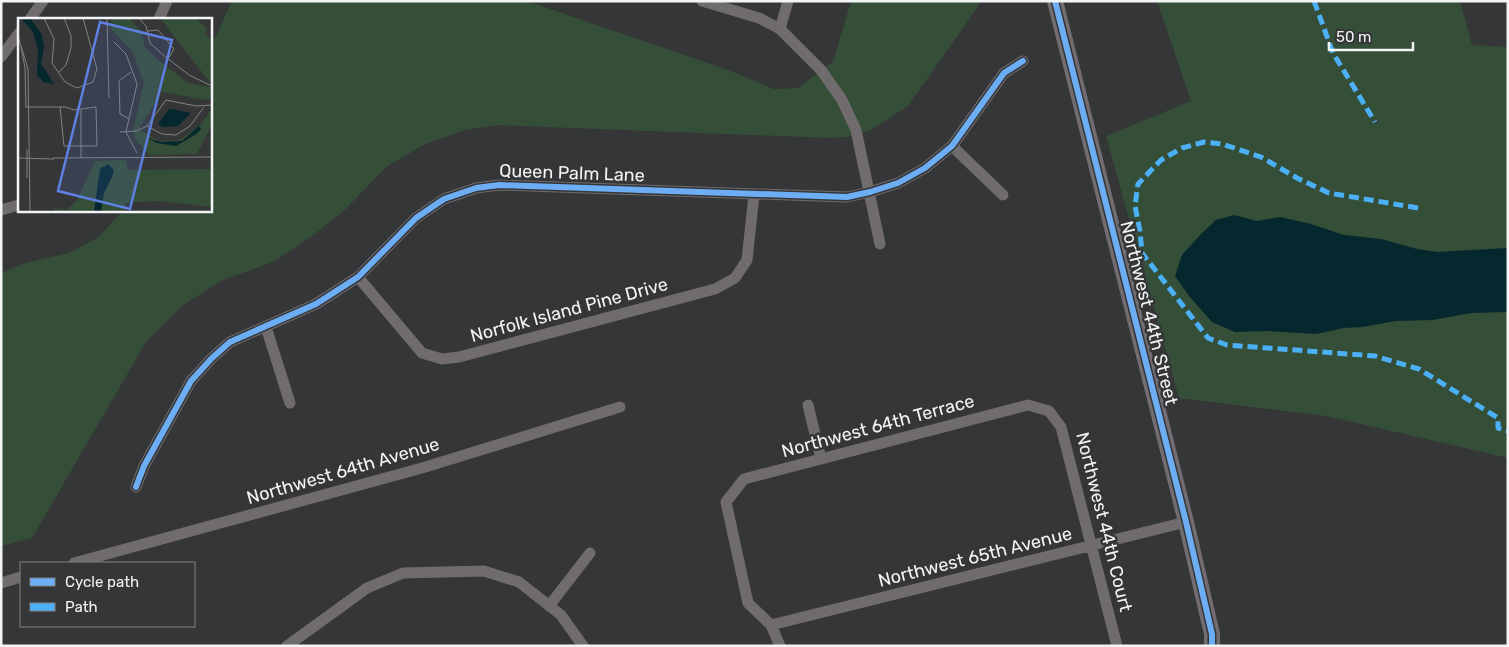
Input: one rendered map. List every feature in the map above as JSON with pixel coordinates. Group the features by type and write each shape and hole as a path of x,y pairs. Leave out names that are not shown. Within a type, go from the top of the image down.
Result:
{"street":[{"path":"31,18 43,1"},
{"path":"160,18 168,1"},
{"path":"702,1 759,18 780,29 821,70 842,100 856,130 880,244"},
{"path":"780,29 788,1"},
{"name":"Northwest 44th Street","path":"1054,1 1186,522 1214,642"},
{"path":"1,56 18,34"},
{"name":"Queen Palm Lane","path":"136,487 144,466 191,381 212,358 230,342 316,304 358,277 416,218 444,199 476,188 498,185 847,197 870,192 898,183 925,168 952,146 1004,73 1023,61"},
{"path":"952,146 1003,195"},
{"name":"Norfolk Island Pine Drive","path":"358,277 422,353 442,360 459,358 715,289 735,278 747,260 754,195"},
{"path":"1,210 18,205"},
{"path":"266,327 290,403"},
{"path":"808,405 821,459"},
{"name":"Northwest 64th Terrace","path":"771,625 748,603 726,502 744,479 1028,405 1049,411"},
{"name":"Northwest 64th Avenue","path":"78,562 422,468 620,407"},
{"name":"Northwest 44th Court","path":"1049,411 1061,427 1117,646"},
{"name":"Northwest 65th Avenue","path":"771,625 1186,522"},
{"path":"549,606 590,553"},
{"path":"287,646 366,588 403,573 484,571 519,582 561,615 583,646"},
{"path":"1,583 20,577"},
{"path":"771,625 780,646"}],"green space":[{"path":"232,1 527,1 728,70 774,89 798,88 833,62 851,1 982,1 908,106 871,130 847,137 829,138 498,125 465,130 425,144 386,167 346,209 312,236 275,261 223,280 183,305 146,342 32,538 1,546 1,273 25,263 69,253 99,237 122,211 211,211 211,47"},
{"path":"1157,1 1460,1 1472,45 1508,47 1508,458 1326,416 1179,398 1106,136 1191,101"}],"water":[{"path":"1234,215 1257,221 1280,217 1311,224 1344,235 1381,239 1417,249 1437,252 1508,248 1508,312 1471,313 1433,320 1396,321 1316,334 1267,331 1235,332 1212,322 1189,296 1175,276 1182,255 1201,234 1216,220"}],"marked path":[{"path":"1314,1 1333,53 1375,122"},
{"path":"1418,208 1329,193 1297,178 1261,157 1222,144 1204,142 1182,148 1161,160 1138,184 1135,206 1142,253 1208,338 1227,345 1375,356 1419,369 1498,418 1498,428 1508,431"}],"cycle path":[{"path":"1055,1 1186,522 1212,634 1212,646"},
{"path":"136,487 144,466 191,381 212,358 230,342 316,304 358,277 416,218 444,199 476,188 499,185 847,197 870,192 898,183 925,168 952,146 1004,73 1023,61"}]}
